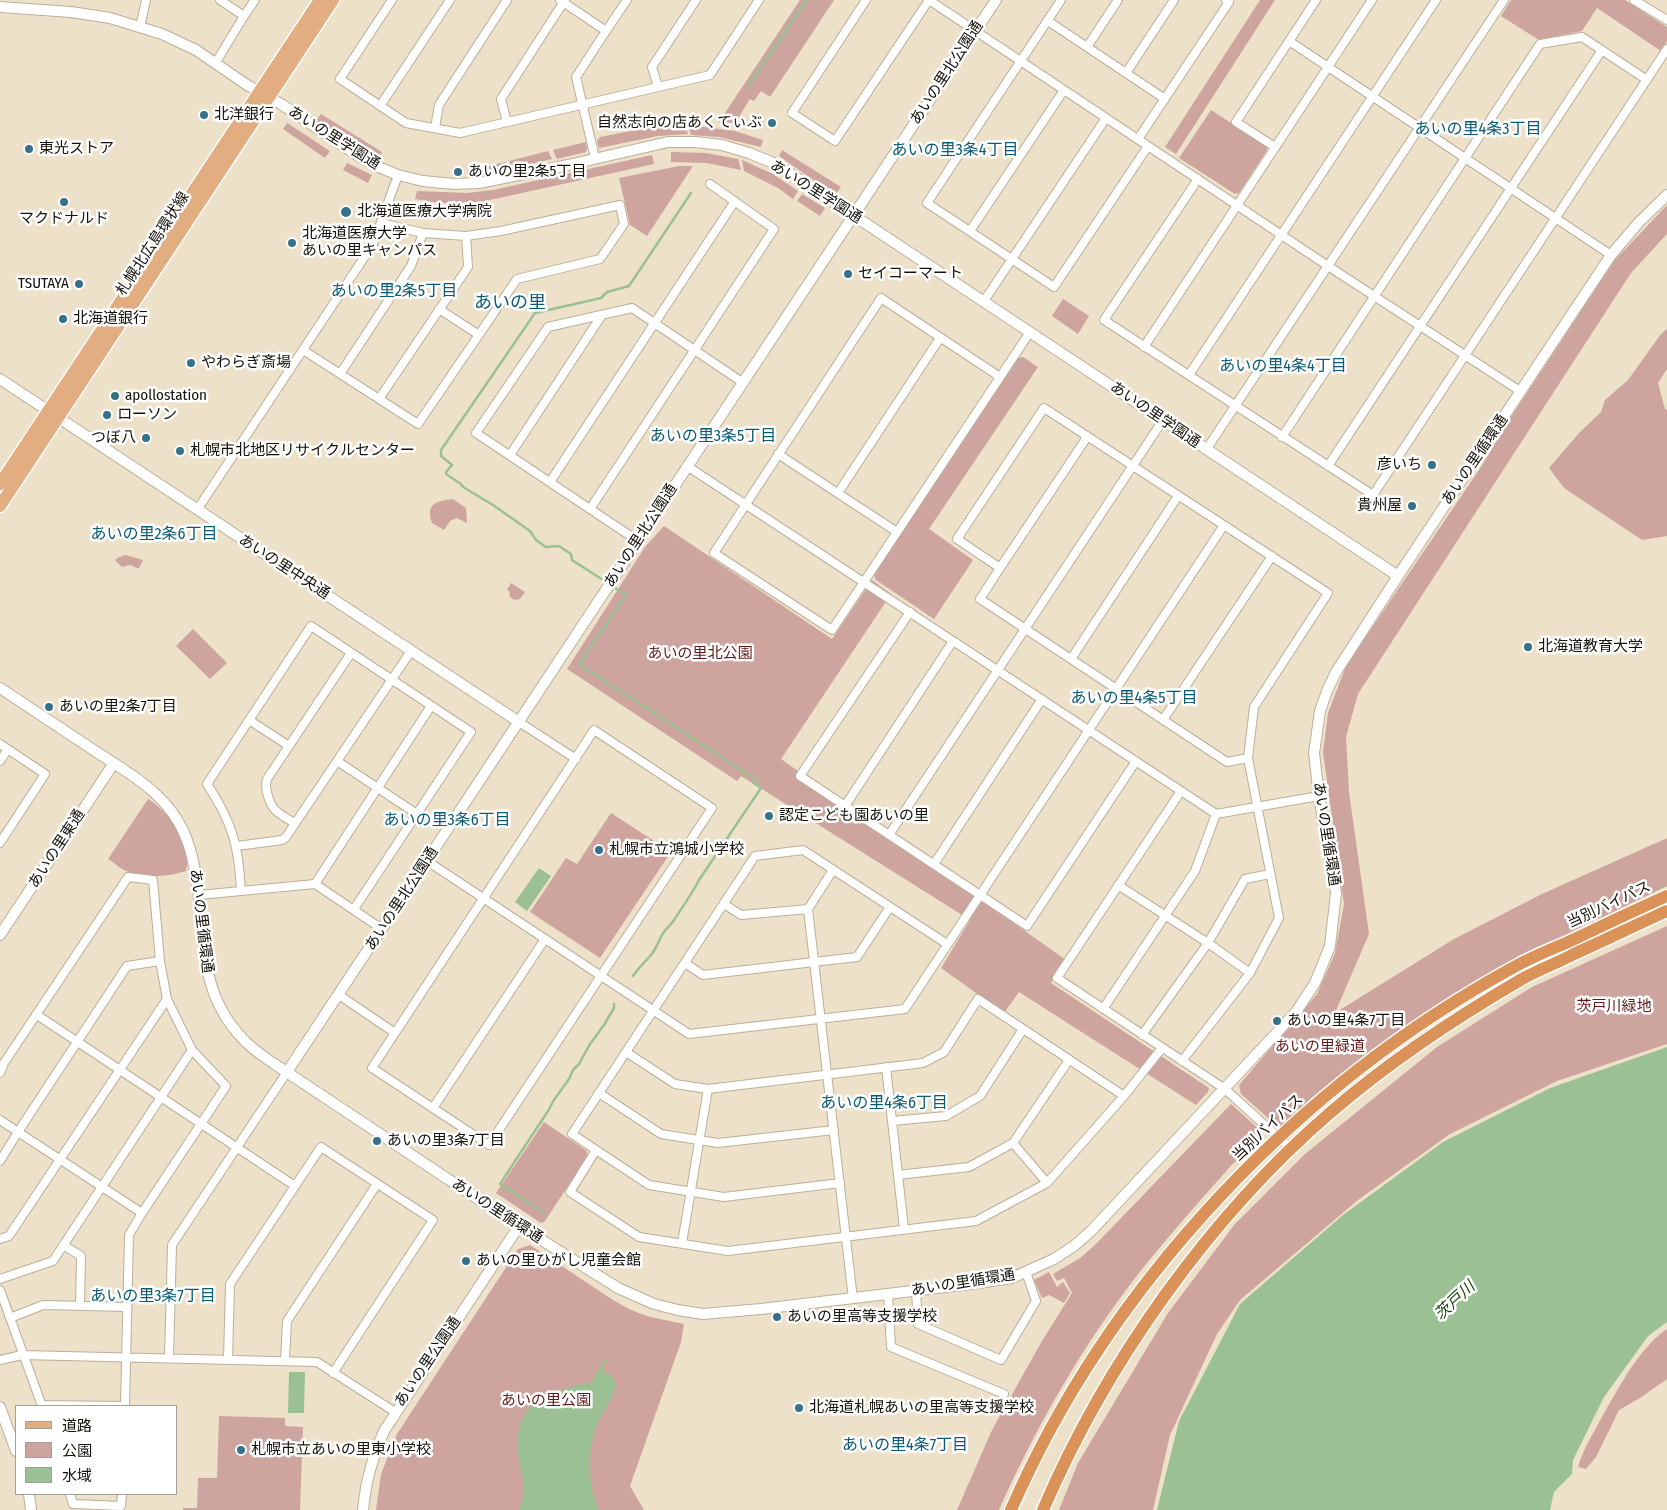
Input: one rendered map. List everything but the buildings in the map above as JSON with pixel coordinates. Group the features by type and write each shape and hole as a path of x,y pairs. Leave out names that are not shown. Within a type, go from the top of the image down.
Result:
{"highway":[{"name":"当別バイパス","path":"1011,1510 1024,1478 1063,1406 1118,1319 1219,1197 1279,1138 1361,1068 1401,1038 1457,1001 1517,966 1667,896"},
{"name":"当別バイパス","path":"1043,1510 1084,1423 1138,1336 1205,1242 1234,1208 1291,1149 1372,1078 1415,1046 1468,1012 1524,978 1667,911"}],"main road":[{"name":"札幌北広島環状線","path":"0,506 53,415 263,95 320,0"},
{"name":"札幌北広島環状線","path":"263,95 333,0"},
{"name":"札幌北広島環状線","path":"0,484 53,415"}],"street":[{"path":"140,27 146,0"},
{"path":"220,0 244,16"},
{"path":"216,62 255,0"},
{"path":"392,0 340,79 406,123 460,133 710,76 760,0"},
{"path":"380,106 450,0"},
{"path":"435,128 439,105 507,0"},
{"path":"595,158 576,77 627,0"},
{"path":"658,87 652,67 696,0"},
{"path":"866,0 792,113 835,141 929,0 1328,266 1520,391"},
{"name":"あいの里北公園通","path":"287,1072 996,0"},
{"path":"1061,0 927,203 1054,287 1148,146"},
{"path":"1087,47 1118,0"},
{"path":"1126,73 1174,0"},
{"path":"1138,139 1229,2 1226,0"},
{"path":"1275,147 1236,122 1316,0"},
{"path":"1144,347 1372,0"},
{"path":"1189,375 1436,0"},
{"path":"1206,450 1504,0"},
{"path":"1634,0 1667,20"},
{"path":"507,122 501,99 563,1 606,31"},
{"name":"あいの里学園通","path":"0,7 100,16 162,34 216,62 263,95 281,104 364,159 398,175 423,181 454,184 479,183 668,142 722,145 749,153 771,162 853,215 1398,576"},
{"path":"1048,21 1165,99"},
{"path":"1282,436 1466,160 1540,44 1582,37 1647,80"},
{"path":"1289,41 1611,255"},
{"path":"1328,466 1602,50"},
{"path":"1198,179 1104,320 1373,495 1667,50"},
{"path":"970,231 1064,90"},
{"path":"984,301 1106,118"},
{"path":"198,510 373,244 398,175"},
{"path":"590,509 774,229 710,184"},
{"name":"あいの里循環通","path":"0,688 143,783 168,807 176,818 193,855 199,895 205,965 210,984 222,1012 243,1040 254,1050 519,1226 618,1288 654,1304 703,1314 852,1299 1012,1278 1054,1259 1074,1246 1092,1230 1296,1012 1315,984 1330,946 1336,892 1319,796 1314,753 1320,712 1327,691 1336,672 1398,576 1611,255 1640,221 1667,195"},
{"path":"550,482 734,201"},
{"path":"303,350 418,424 517,279 600,259 624,224 620,205 501,231 466,236 424,233 380,223"},
{"path":"340,374 412,266 424,233"},
{"path":"379,399 468,267 466,236"},
{"path":"1000,377 881,298 714,553 832,630 1030,332"},
{"path":"638,541 476,433 548,327 632,308 742,382"},
{"path":"439,309 478,335"},
{"path":"510,455 602,315"},
{"path":"838,493 940,338"},
{"name":"あいの里中央通","path":"0,379 519,722"},
{"path":"1000,568 957,539 1044,408 1328,593 1254,707 1248,758 1279,918 1250,972 1182,1061"},
{"path":"889,835 1163,420"},
{"path":"1087,436 980,599 1227,762 1248,758"},
{"path":"778,454 897,532"},
{"path":"687,466 1216,814 1319,796"},
{"path":"1070,659 1178,496"},
{"path":"427,861 689,1034 905,1008 1224,525"},
{"path":"1163,720 1272,556"},
{"path":"910,612 800,776 1027,926 1136,761"},
{"path":"241,891 240,861 237,846 219,802 207,784 311,626 471,732 354,909"},
{"path":"845,806 953,641"},
{"path":"237,846 282,840 286,837 411,650"},
{"path":"295,824 274,809 265,783 350,653"},
{"path":"934,864 1042,699"},
{"path":"315,884 431,706"},
{"path":"249,720 289,746"},
{"path":"519,722 576,759"},
{"path":"594,730 712,808 489,1145 372,1068 483,898 594,730"},
{"path":"0,744 45,774 0,843"},
{"path":"0,760 8,749"},
{"path":"337,761 417,814"},
{"name":"あいの里東通","path":"0,935 114,764"},
{"path":"1181,791 1057,978 1225,1089 1291,1149"},
{"path":"1103,1009 1195,871 1216,814"},
{"path":"840,1183 724,1197 649,1185 572,1134 755,856 803,850 947,944"},
{"path":"833,870 808,909 852,1299"},
{"path":"1142,1035 1208,943 1245,879 1270,874"},
{"path":"0,1073 4,1063 37,1016 128,876 153,880 160,961 167,999 192,1050 226,1086 129,1234 125,1405"},
{"path":"199,895 315,884 382,929"},
{"path":"1118,885 1250,972"},
{"path":"724,904 741,916 808,909"},
{"path":"685,963 703,975 857,957 890,907"},
{"path":"433,1108 545,939"},
{"path":"0,1160 127,966 160,961"},
{"path":"339,995 395,1033"},
{"path":"0,1240 9,1236 167,999"},
{"path":"626,1052 675,1084 708,1089 923,1063 944,1052 978,999 1124,1096"},
{"path":"37,1016 295,1186"},
{"path":"892,1121 946,1116 980,1096 1024,1029"},
{"path":"596,1150 570,1192 639,1238 728,1251 976,1221 1047,1184 1124,1096 1162,1048"},
{"path":"0,1280 53,1261 192,1050"},
{"path":"898,1175 969,1167 1013,1143 1069,1060"},
{"path":"886,1068 904,1229"},
{"path":"169,1358 172,1245 287,1072"},
{"path":"682,1243 708,1089"},
{"path":"599,1093 661,1134 718,1143 834,1130"},
{"path":"0,1120 142,1213"},
{"path":"1013,1143 1047,1184"},
{"path":"228,1360 230,1284 321,1147 433,1220 333,1373"},
{"path":"285,1362 287,1320 377,1184"},
{"name":"あいの里公園通","path":"362,1510 365,1487 372,1460 384,1431 519,1226"},
{"path":"63,1245 81,1256 80,1306"},
{"path":"916,1291 918,1324 1001,1360 1036,1302 1026,1272"},
{"path":"0,1290 22,1355 42,1405"},
{"path":"888,1294 891,1346 1004,1394"},
{"path":"10,1318 43,1305 127,1308"},
{"path":"0,1360 22,1355 317,1362 395,1412"},
{"path":"0,1407 15,1448"},
{"path":"29,1495 31,1510"},
{"path":"70,1495 72,1504 121,1506 122,1495"}],"green space":[{"path":"800,0 834,0 770,97 761,91 754,101 750,99 735,123 719,122"},
{"path":"1260,0 1275,0 1176,154 1165,147"},
{"path":"1511,0 1625,0 1667,27 1667,41 1661,51 1597,8 1582,31 1539,40 1501,16"},
{"path":"1211,110 1267,146 1267,150 1239,193 1235,194 1179,158"},
{"path":"321,114 382,152 379,158 367,153 318,122 317,119"},
{"path":"287,123 330,151 325,158 283,129"},
{"path":"685,125 688,134 658,136 599,148 597,141 600,137 656,126"},
{"path":"688,125 735,131 763,140 761,147 719,137 691,135"},
{"path":"586,142 586,152 557,159 553,150"},
{"path":"782,150 841,187 835,195 779,156"},
{"path":"548,151 552,159 513,168 509,161"},
{"path":"671,152 706,153 738,159 741,170 707,163 671,162"},
{"path":"652,155 654,164 481,202 439,203 415,199 417,191 467,193 493,190"},
{"path":"742,160 773,174 798,191 793,199 778,188 744,171"},
{"path":"505,162 510,169 490,175 467,175 469,168 485,167"},
{"path":"347,163 372,175 368,183 343,170"},
{"path":"679,166 693,166 647,236 630,225 619,178"},
{"path":"802,194 825,208 820,216 797,201"},
{"name":"あいの里緑道","path":"1667,205 1667,234 1631,273 1358,694 1346,737 1349,792 1369,934 1335,1013 1454,939 1542,894 1667,838 1667,886 1499,967 1353,1066 1282,1127 1278,1127 1241,1094 1239,1085 1317,994 1335,953 1344,904 1323,752 1328,713 1346,666 1479,470 1511,417 1614,261"},
{"path":"1063,299 1089,316 1078,334 1052,316"},
{"path":"1667,329 1667,369 1658,383 1665,409 1667,410 1667,536 1642,540 1564,488 1549,468 1579,433 1601,412 1605,400 1628,380 1661,334"},
{"path":"1023,357 1038,367 929,529 973,560 934,619 876,580 874,575 1018,358"},
{"path":"453,499 466,508 467,523 457,518 450,521 444,530 432,523 430,516 431,507 437,502"},
{"name":"あいの里北公園","path":"664,526 832,639 872,580 891,594 781,759 1066,960 1051,983 1209,1088 1208,1092 1196,1105 1019,992 1004,1013 941,968 970,920 741,776 737,781 567,669 645,547"},
{"path":"126,555 143,560 139,568 130,565 122,567 115,560"},
{"path":"511,583 525,592 520,599 514,600 510,597 507,590"},
{"path":"193,629 227,663 210,679 176,646"},
{"path":"148,799 162,809 179,831 186,848 186,871 163,876 138,875 124,870 108,859"},
{"path":"611,813 671,852 600,958 530,912 566,858 577,864"},
{"name":"茨戸川緑地","path":"1667,926 1667,1044 1557,1081 1450,1134 1358,1200 1240,1300 1217,1334 1170,1435 1153,1510 1059,1510 1078,1463 1168,1313 1235,1224 1305,1154 1437,1047 1532,987"},
{"path":"1231,1104 1261,1131 1256,1141 1229,1168 1167,1239 1104,1320 1047,1413 999,1510 957,1510 992,1430 1042,1341 1072,1293 1064,1278 1057,1281 1053,1274 1080,1258 1095,1245"},
{"path":"544,1122 587,1151 587,1157 545,1221 541,1223 496,1193"},
{"name":"あいの里公園","path":"530,1245 631,1310 650,1317 684,1324 681,1342 630,1486 644,1510 376,1510 381,1474 397,1434 518,1249"},
{"path":"1049,1272 1057,1287 1063,1282 1070,1293 1064,1303 1049,1295 1042,1298 1034,1280"},
{"path":"1667,1329 1667,1379 1619,1410 1596,1457 1586,1469 1578,1467 1589,1441 1631,1368 1648,1346"},
{"path":"219,1416 285,1418 285,1426 303,1427 300,1510 183,1510 183,1508 197,1508 198,1478 217,1478"}],"water":[{"path":"539,868 551,876 527,911 515,902"},
{"name":"茨戸川","path":"1667,1047 1667,1322 1648,1336 1604,1397 1573,1460 1572,1474 1554,1492 1550,1510 1157,1510 1179,1421 1240,1304 1343,1215 1443,1142 1550,1088"},
{"path":"599,1368 613,1378 615,1387 612,1398 594,1432 590,1455 592,1489 599,1510 519,1510 522,1502 523,1486 517,1442 519,1428 524,1415 532,1406 547,1396 592,1382"},
{"path":"289,1372 305,1372 304,1413 288,1413"}],"waterway":[{"path":"749,85 807,0"},
{"path":"603,580 572,560 571,554 559,546 546,547 536,540 530,531 446,474 452,465 441,456 441,450 535,313 601,298 607,292 629,286 691,193"},
{"path":"615,588 626,595 579,664 756,780 754,783 761,788 674,920 663,933 653,953 633,976"},
{"path":"545,1213 500,1184 604,1025 614,1008 614,1004"},
{"path":"600,1372 605,1360"}],"place":[{"name":"北洋銀行","path":"204,115"},
{"name":"自然志向の店あくてぃぶ","path":"772,123"},
{"name":"東光ストア","path":"29,149"},
{"name":"あいの里2条5丁目","path":"458,172"},
{"name":"マクドナルド","path":"64,202"},
{"name":"北海道医療大学病院","path":"346,212"},
{"name":"北海道医療大学 あいの里キャンパス","path":"292,243"},
{"name":"セイコーマート","path":"848,274"},
{"name":"TSUTAYA","path":"79,284"},
{"name":"北海道銀行","path":"63,319"},
{"name":"やわらぎ斎場","path":"191,363"},
{"name":"apollostation","path":"115,396"},
{"name":"ローソン","path":"107,415"},
{"name":"つぼ八","path":"146,438"},
{"name":"札幌市北地区リサイクルセンター","path":"180,451"},
{"name":"彦いち","path":"1432,465"},
{"name":"貴州屋","path":"1412,506"},
{"name":"北海道教育大学","path":"1528,647"},
{"name":"あいの里2条7丁目","path":"49,707"},
{"name":"認定こども園あいの里","path":"769,816"},
{"name":"札幌市立鴻城小学校","path":"599,850"},
{"name":"あいの里4条7丁目","path":"1277,1021"},
{"name":"あいの里3条7丁目","path":"377,1141"},
{"name":"あいの里ひがし児童会館","path":"466,1261"},
{"name":"あいの里高等支援学校","path":"777,1317"},
{"name":"北海道札幌あいの里高等支援学校","path":"799,1408"},
{"name":"札幌市立あいの里東小学校","path":"241,1450"}],"district":[{"name":"あいの里4条3丁目","path":"1478,130"},
{"name":"あいの里3条4丁目","path":"955,151"},
{"name":"あいの里2条5丁目","path":"394,292"},
{"name":"あいの里","path":"510,303"},
{"name":"あいの里4条4丁目","path":"1283,367"},
{"name":"あいの里3条5丁目","path":"713,437"},
{"name":"あいの里2条6丁目","path":"154,535"},
{"name":"あいの里4条5丁目","path":"1134,699"},
{"name":"あいの里3条6丁目","path":"447,821"},
{"name":"あいの里4条6丁目","path":"884,1104"},
{"name":"あいの里3条7丁目","path":"153,1297"},
{"name":"あいの里4条7丁目","path":"905,1446"}]}
